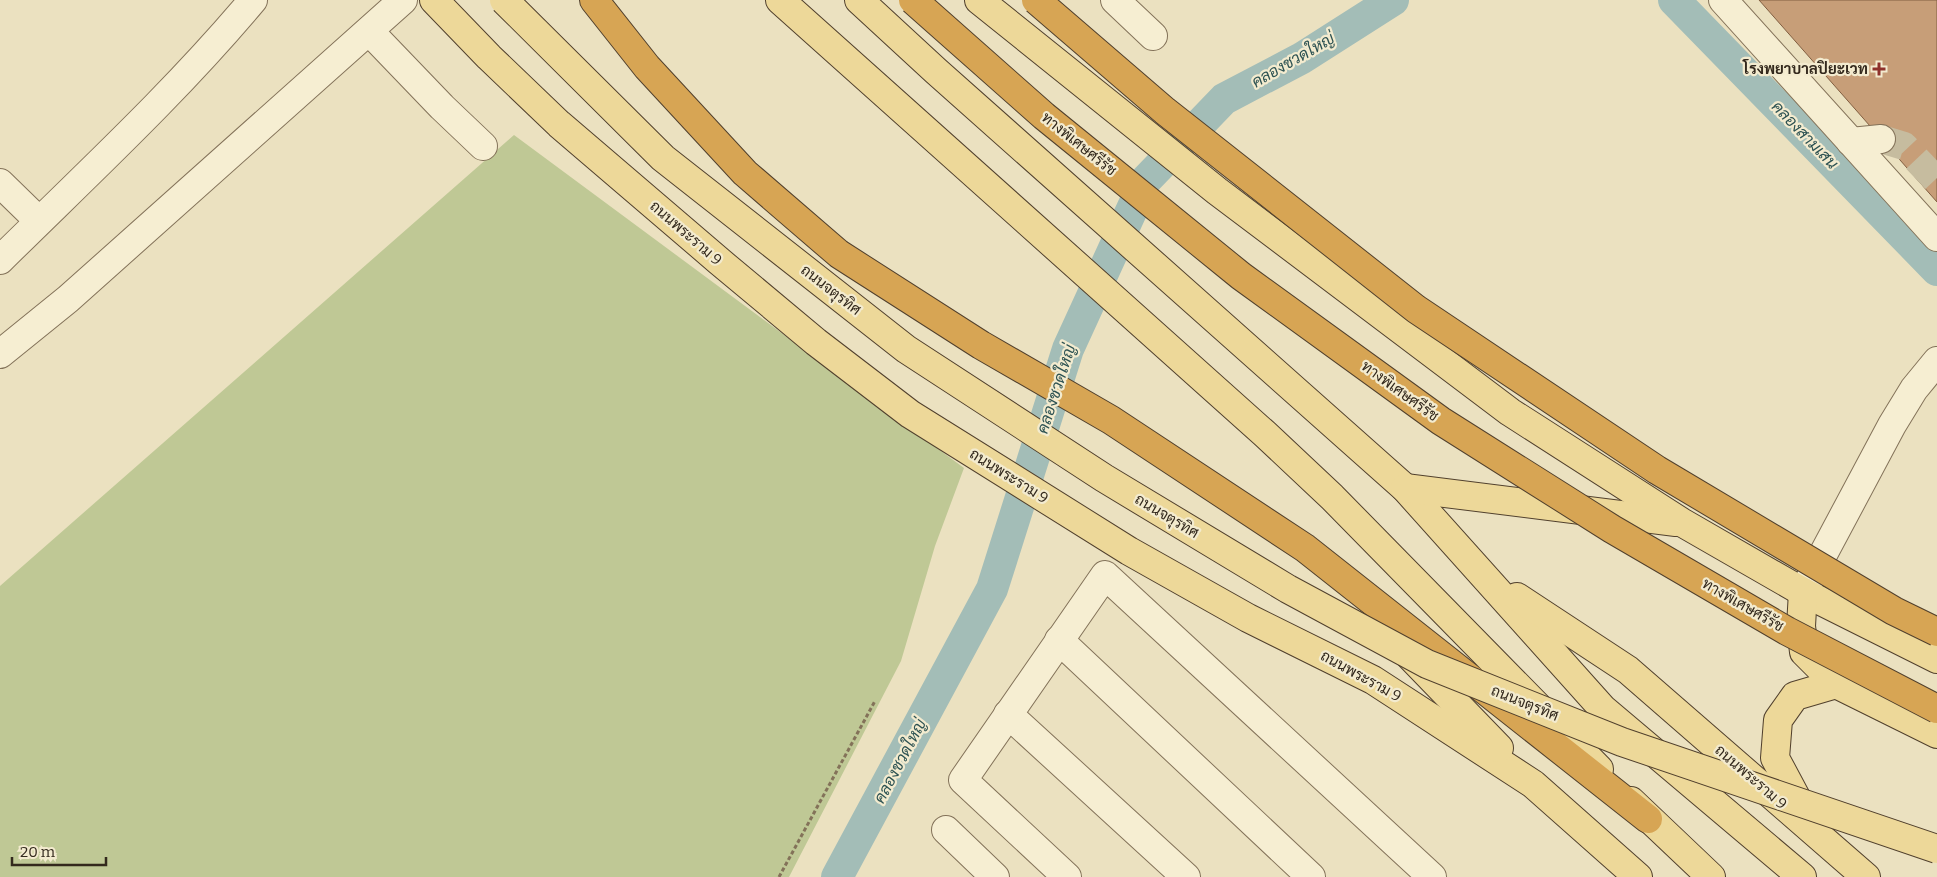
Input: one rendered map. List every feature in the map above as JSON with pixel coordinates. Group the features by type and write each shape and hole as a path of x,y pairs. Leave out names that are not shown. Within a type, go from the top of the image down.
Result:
{"highway":[{"path":"594,0 647,67 745,173 839,254 981,346 1111,420 1305,548 1648,819"},
{"name":"ทางพิเศษศรีรัช","path":"912,0 1044,116 1242,276 1441,421 1612,529 1787,631 1937,709"},
{"path":"1036,0 1165,111 1416,309 1657,470 1894,611 1937,632"}],"main road":[{"name":"ถนนพระราม 9","path":"434,0 489,57 559,124 786,317 910,414 1129,551 1248,618 1373,680 1533,784 1638,877"},
{"name":"ถนนจตุรทิศ","path":"504,0 662,158 906,349 1104,478 1288,589 1427,664 1446,672 1622,742 1937,849"},
{"path":"780,0 1332,496 1648,819 1711,877"},
{"name":"ถนนพระราม 9","path":"859,0 936,71 1405,488 1604,709 1802,877"},
{"path":"979,0 1217,190 1510,412 1683,523 1803,592 1937,659"},
{"path":"1405,488 1683,523"},
{"path":"1305,548 1533,784"},
{"name":"ถนนพระราม 9","path":"1487,578 1628,670 1866,877"},
{"path":"1803,592 1801,626 1804,652 1836,684 1937,734"},
{"path":"1814,832 1775,758 1778,720 1795,696 1836,684"}],"street":[{"path":"0,260 218,42 253,0"},
{"path":"0,354 68,299 403,0"},
{"path":"1115,0 1153,36"},
{"path":"1723,0 1937,237"},
{"path":"369,31 442,107 484,146"},
{"path":"1851,142 1881,139"},
{"path":"0,183 39,221"},
{"path":"1803,592 1892,425 1914,389 1937,361"},
{"path":"1067,877 963,780 1105,575 1432,877"},
{"path":"1059,640 1311,877"},
{"path":"1008,714 1186,877"},
{"path":"946,830 995,877"}],"path":[{"path":"779,877 875,701"}],"green space":[{"path":"514,135 964,468 935,546 901,661 789,877 0,877 0,586"}],"building":[{"name":"โรงพยาบาลปิยะเวท","path":"1759,0 1937,0 1937,202"}],"waterway":[{"name":"คลองชวดใหญ่","path":"837,877 992,589 1068,349 1145,181 1224,99 1302,58 1393,0"},
{"name":"คลองสามเสน","path":"1674,0 1937,270"}],"tunnel":[{"path":"1881,139 1904,146 1937,181"}],"place":[{"name":"โรงพยาบาลปิยะเวท","path":"1879,69"}]}
